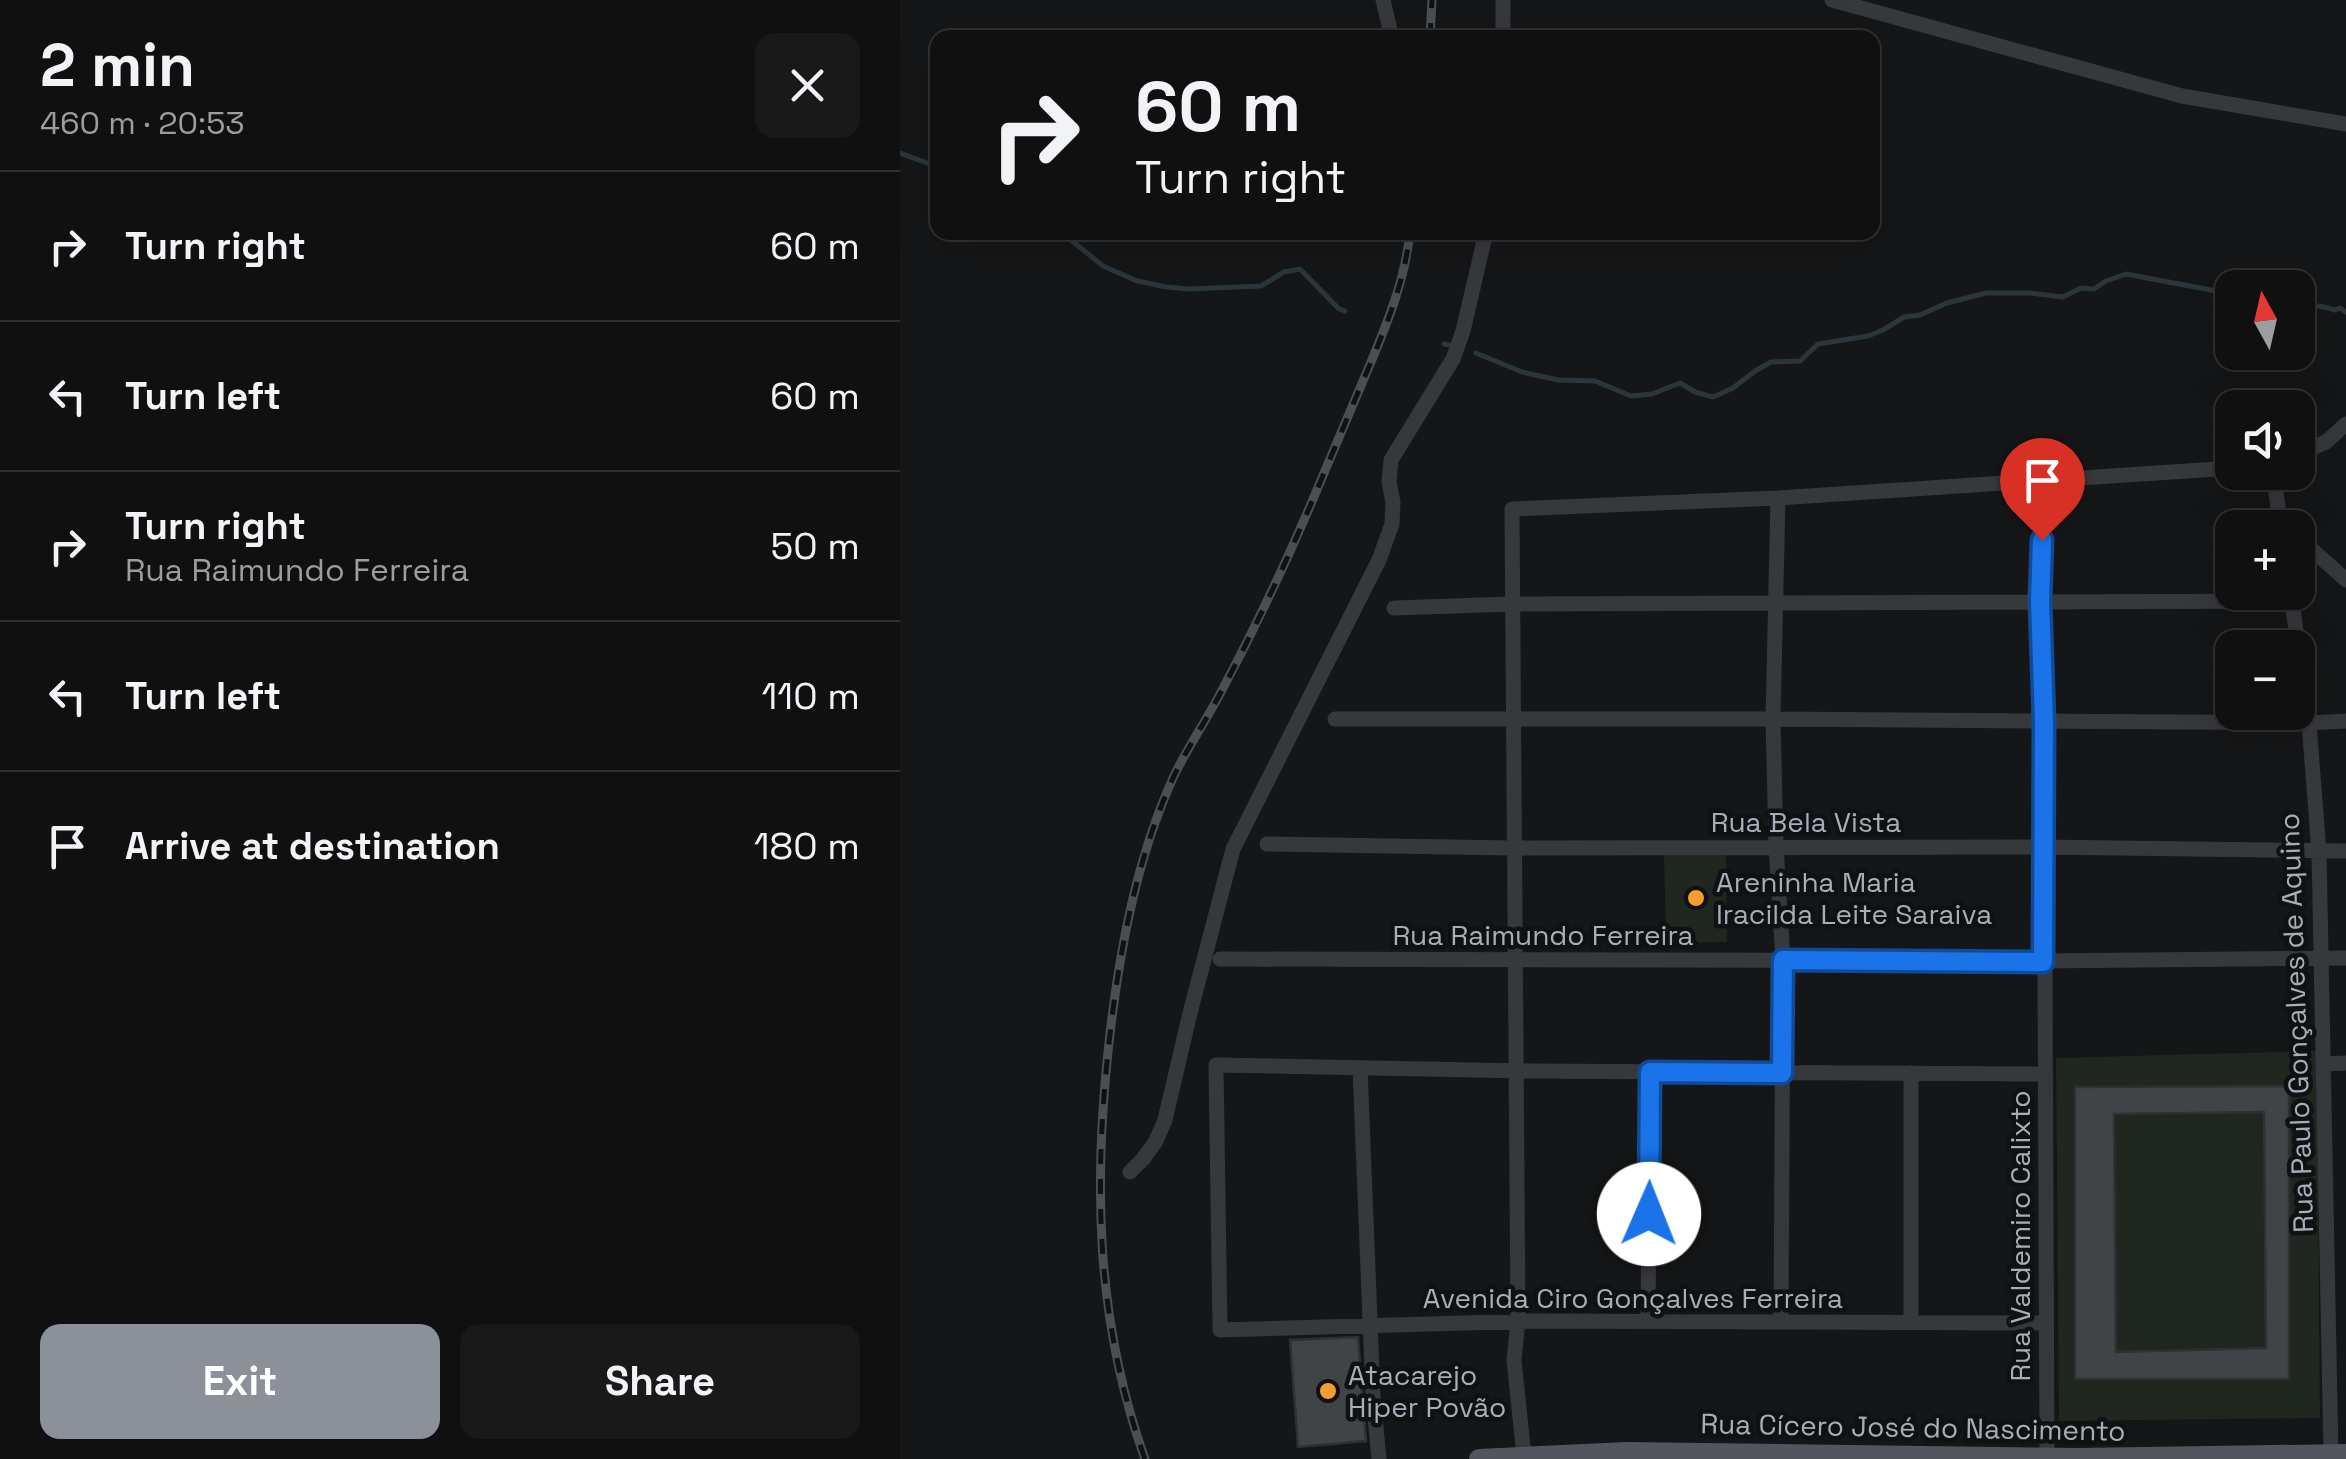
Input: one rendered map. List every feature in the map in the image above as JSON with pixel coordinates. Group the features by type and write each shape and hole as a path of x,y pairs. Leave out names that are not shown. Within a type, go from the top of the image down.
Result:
{"main road":[{"name":"Rua Cícero José do Nascimento","path":"1479,1459 1663,1452 2046,1458 2339,1454"}],"street":[{"path":"1383,0 1390,30"},
{"path":"1503,30 1504,0"},
{"path":"1832,0 2182,96 2346,124"},
{"path":"1130,1172 1150,1150 1165,1120 1233,849 1379,560 1392,524 1391,460 1453,360 1484,240"},
{"path":"2315,447 2346,424"},
{"path":"1524,1456 1514,1360 1518,1321 1512,509 1778,498 2215,469"},
{"name":"Rua Valdemiro Calixto","path":"2044,480 2040,601 2044,722 2046,1458"},
{"path":"1778,498 1772,719 1783,960 1781,1321"},
{"path":"2315,552 2346,580"},
{"path":"1394,608 2215,598"},
{"path":"1336,718 2215,723"},
{"path":"2315,723 2346,721"},
{"name":"Rua Paulo Gonçalves de Aquino","path":"2309,730 2318,852 2339,1454"},
{"name":"Rua Bela Vista","path":"1267,844 2346,851"},
{"name":"Rua Raimundo Ferreira","path":"1220,960 2043,962 2346,958"},
{"path":"2324,1064 2346,1063"},
{"name":"Avenida Ciro Gonçalves Ferreira","path":"1360,1068 1216,1064 1220,1330 1518,1321 2046,1322"},
{"path":"1379,1459 1360,1068 2044,1074"},
{"path":"1648,1321 1650,1072"},
{"path":"1911,1073 1911,1322"}],"shaded area":[{"name":"Areninha Maria Iracilda Leite Saraiva","path":"1726,853 1727,942 1666,943 1664,854"},
{"path":"2317,1051 2320,1418 2059,1421 2056,1058"}],"building":[{"path":"2289,1086 2289,1379 2075,1379 2075,1087","holes":["2264,1112 2266,1348 2116,1352 2114,1114"]},
{"path":"1358,1337 1366,1441 1298,1447 1290,1340"}],"waterway":[{"path":"900,153 930,164"},
{"path":"1071,240 1103,266 1137,281 1167,287 1261,286 1284,272 1300,269 1345,311"},
{"path":"1476,353 1522,372 1558,380 1595,381 1631,396 1652,394 1680,383 1713,397 1771,362 1800,361 1818,344 1868,336 1904,317 1986,293 2063,297 2081,288 2094,289 2126,274 2215,291"},
{"path":"2315,306 2346,312"},
{"path":"1444,344 1450,345"}],"railway":[{"path":"1430,30 1432,0"},
{"path":"1145,1459 1128,1407 1107,1302 1100,1196 1110,1034 1132,903 1149,840 1173,778 1275,584 1378,346 1400,282 1409,240"}],"place":[{"name":"Areninha Maria Iracilda Leite Saraiva","path":"1696,898"},
{"name":"Atacarejo Hiper Povão","path":"1328,1391"}],"route":[{"path":"1649,1214 1650,1072 1782,1073 1783,960 2043,962 2042,540"}]}
